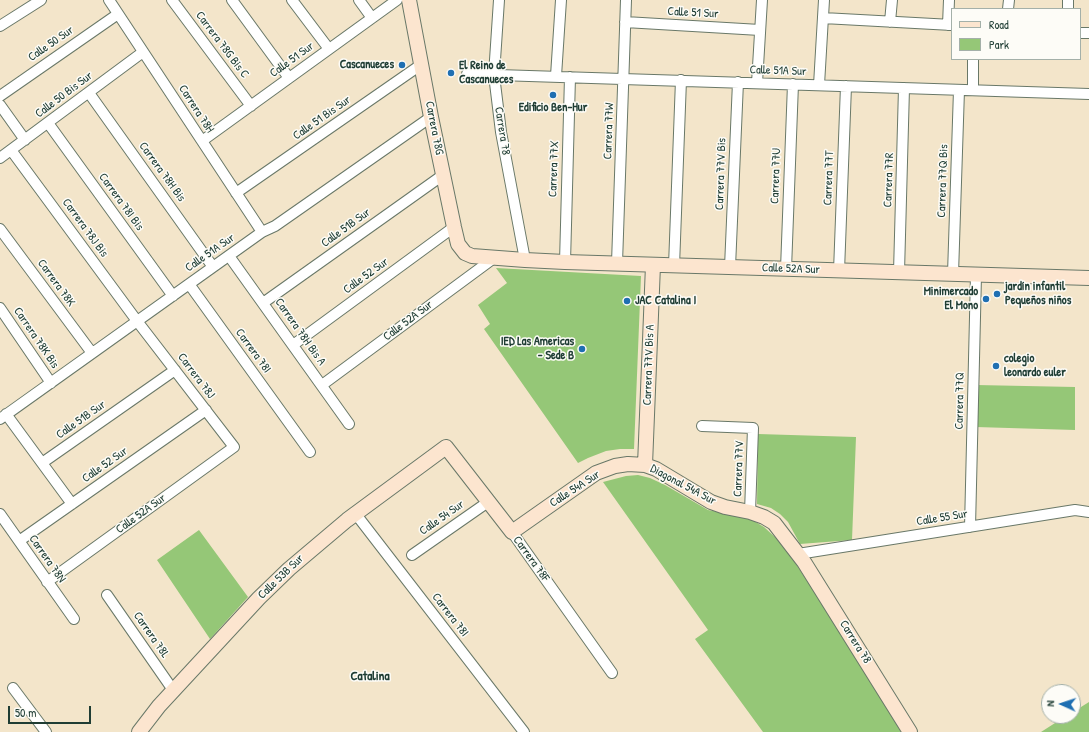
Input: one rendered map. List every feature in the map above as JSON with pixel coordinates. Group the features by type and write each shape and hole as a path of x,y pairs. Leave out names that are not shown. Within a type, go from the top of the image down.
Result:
{"street":[{"path":"0,26 41,0"},
{"name":"Carrera 78H","path":"109,0 262,232"},
{"name":"Carrera 78G Bis C","path":"172,0 251,106"},
{"path":"232,0 289,78"},
{"path":"292,0 329,49"},
{"path":"359,0 372,18"},
{"name":"Calle 51 Sur","path":"202,141 397,0"},
{"name":"Carrera 78G","path":"409,0 454,228 458,244 465,253"},
{"name":"Carrera 78","path":"499,0 494,75 501,132 525,260"},
{"path":"556,76 561,0"},
{"name":"Carrera 77W","path":"617,264 626,0"},
{"path":"757,83 762,0"},
{"path":"819,85 824,0"},
{"path":"890,22 892,0"},
{"path":"823,18 950,25 949,0"},
{"name":"Calle 50 Sur","path":"0,96 118,14"},
{"name":"Calle 51 Sur","path":"625,22 760,30"},
{"name":"Calle 50 Bis Sur","path":"0,158 143,52"},
{"path":"973,60 973,90"},
{"name":"Calle 51 Bis Sur","path":"236,193 422,64"},
{"name":"Calle 51A Sur","path":"467,74 1089,94"},
{"name":"Carrera 77X","path":"564,262 570,77"},
{"path":"674,266 682,80"},
{"name":"Carrera 77V Bis","path":"730,267 738,82"},
{"name":"Carrera 77U","path":"786,269 793,84"},
{"name":"Carrera 77T","path":"839,270 846,86"},
{"name":"Carrera 77R","path":"899,272 904,88"},
{"name":"Carrera 77Q Bis","path":"953,274 959,90"},
{"name":"Carrera 78H Bis","path":"89,93 213,267"},
{"path":"0,106 25,140"},
{"name":"Calle 51A Sur","path":"2,417 262,232 275,226 431,117"},
{"name":"Carrera 78I Bis","path":"48,123 173,296"},
{"name":"Carrera 78J Bis","path":"11,150 137,321"},
{"name":"Calle 51B Sur","path":"263,303 443,175"},
{"name":"Calle 52 Sur","path":"293,345 454,228"},
{"name":"Carrera 78K","path":"0,229 92,353"},
{"name":"Calle 52A Sur","path":"465,253 472,256 564,262 1089,278"},
{"name":"Carrera 78H Bis A","path":"229,256 349,424"},
{"name":"Calle 52A Sur","path":"322,385 494,258"},
{"name":"Carrera 77V Bis A","path":"645,464 652,265"},
{"name":"Carrera 77Q","path":"970,527 976,275"},
{"name":"Carrera 78I","path":"189,284 310,452"},
{"name":"Carrera 78K Bis","path":"0,308 51,382"},
{"name":"Carrera 78J","path":"137,321 234,447"},
{"name":"Calle 51B Sur","path":"42,463 175,370"},
{"name":"Calle 52 Sur","path":"19,541 206,410"},
{"path":"2,417 42,463 72,504"},
{"name":"Carrera 77V","path":"702,426 753,428 750,512"},
{"name":"Calle 52A Sur","path":"47,582 234,447"},
{"name":"Carrera 78F","path":"446,447 512,532 612,673"},
{"name":"Calle 53B Sur","path":"139,732 159,706 283,575 355,513 446,447"},
{"name":"Diagonal 54A Sur","path":"645,464 711,502 764,517 774,523 798,554"},
{"name":"Calle 54A Sur","path":"512,532 596,473 615,466 645,464"},
{"name":"Calle 54 Sur","path":"412,555 488,502"},
{"name":"Calle 55 Sur","path":"798,554 1075,510 1089,512"},
{"name":"Carrera 78I","path":"355,513 524,732"},
{"name":"Carrera 78N","path":"0,514 74,619"},
{"name":"Carrera 78","path":"798,554 884,688 910,732"},
{"name":"Carrera 78L","path":"107,595 174,690"},
{"path":"13,688 46,732"}],"green space":[{"path":"496,268 641,276 634,449 606,451 578,463 484,329 490,324 478,305 507,283"},
{"path":"976,385 1075,387 1075,430 976,427"},
{"path":"758,434 856,437 852,540 800,544 788,522 780,514 771,508 757,504"},
{"path":"638,475 650,478 665,485 708,510 749,518 764,527 776,538 794,561 865,669 901,732 763,732 695,639 708,630 603,482 626,476"},
{"path":"199,530 248,597 210,639 157,560"},
{"path":"1089,702 1089,732 1041,732 1054,724 1081,724 1081,707"}],"place":[{"name":"Cascanueces","path":"402,65"},
{"name":"El Reino de Cascanueces","path":"451,73"},
{"name":"Edificio Ben-Hur","path":"553,95"},
{"name":"jardín infantil Pequeños niños","path":"997,294"},
{"name":"Minimercado El Mono","path":"986,299"},
{"name":"JAC Catalina I","path":"627,301"},
{"name":"IED Las Americas - Sede B","path":"582,349"},
{"name":"colegio leonardo euler","path":"996,366"}],"district":[{"name":"Catalina","path":"370,677"}]}
